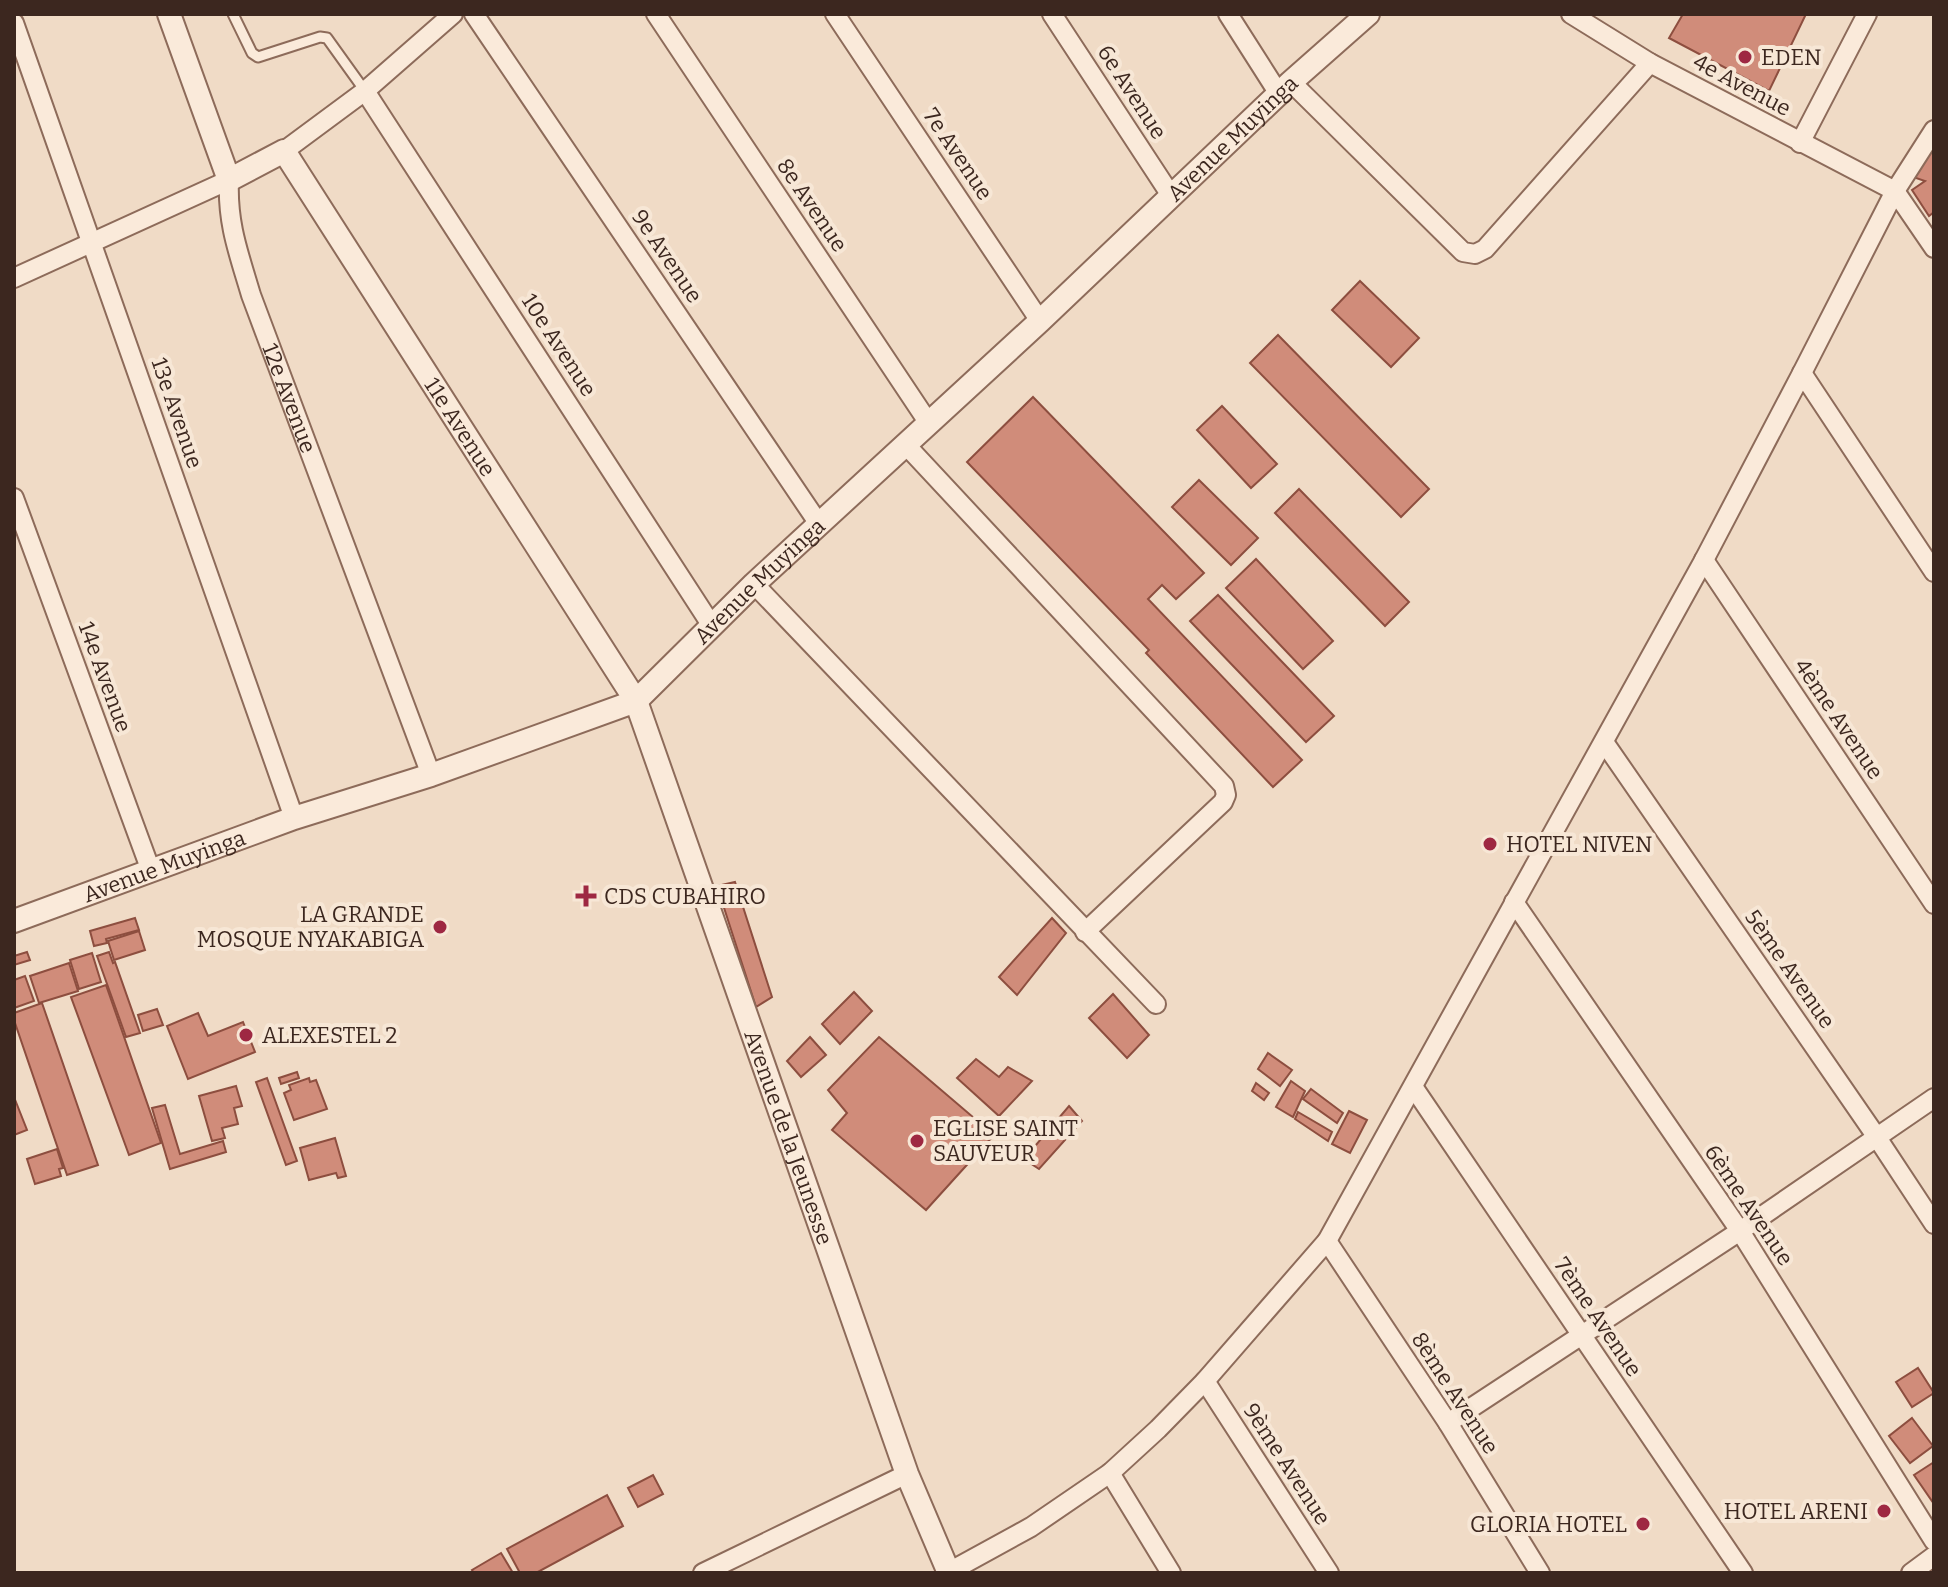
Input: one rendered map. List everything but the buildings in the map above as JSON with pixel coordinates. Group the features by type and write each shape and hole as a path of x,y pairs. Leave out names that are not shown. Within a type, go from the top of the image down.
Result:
{"street":[{"name":"12e Avenue","path":"169,14 229,180 231,230 251,295 431,775"},
{"path":"14,278 229,180 284,151 365,91 453,14"},
{"name":"9e Avenue","path":"474,14 819,524"},
{"name":"8e Avenue","path":"656,14 928,422"},
{"name":"7e Avenue","path":"835,14 1040,321"},
{"name":"6e Avenue","path":"1052,14 1172,197"},
{"path":"1228,14 1285,88 1463,252 1475,254 1485,249 1650,63"},
{"name":"Avenue Muyinga","path":"14,921 294,818 431,775 636,701 754,584 1368,14"},
{"name":"4e Avenue","path":"1571,14 1650,63 1895,191"},
{"path":"1800,143 1867,14"},
{"name":"13e Avenue","path":"14,23 294,818"},
{"name":"10e Avenue","path":"365,91 712,626"},
{"path":"949,1573 1031,1527 1110,1473 1205,1381 1327,1241 1704,560 1895,191 1934,130"},
{"name":"11e Avenue","path":"284,151 636,701"},
{"path":"1895,191 1934,248"},
{"path":"1802,373 1934,572"},
{"path":"905,444 1224,786 1226,795 1223,802 1085,932"},
{"name":"14e Avenue","path":"14,498 151,871"},
{"name":"4ème Avenue","path":"1704,560 1934,904"},
{"path":"754,584 1156,1004"},
{"name":"Avenue de la Jeunesse","path":"636,701 907,1474 949,1573"},
{"name":"5ème Avenue","path":"1604,742 1934,1224"},
{"name":"6ème Avenue","path":"1514,902 1740,1231 1934,1541"},
{"name":"7ème Avenue","path":"1414,1088 1743,1573"},
{"path":"1448,1423 1740,1231 1934,1098"},
{"name":"8ème Avenue","path":"1327,1241 1448,1423 1540,1573"},
{"name":"9ème Avenue","path":"1205,1381 1329,1573"},
{"path":"1110,1473 1171,1573"},
{"path":"703,1573 907,1474"},
{"path":"1911,1573 1934,1556"}],"lane":[{"path":"233,14 252,53 258,57 320,37 327,38 365,91"}],"place":[{"name":"EDEN","path":"1745,57"},
{"name":"HOTEL NIVEN","path":"1490,844"},
{"name":"CDS CUBAHIRO","path":"586,896"},
{"name":"LA GRANDE MOSQUE NYAKABIGA","path":"440,927"},
{"name":"ALEXESTEL 2","path":"246,1035"},
{"name":"EGLISE SAINT SAUVEUR","path":"917,1141"},
{"name":"HOTEL ARENI","path":"1884,1511"},
{"name":"GLORIA HOTEL","path":"1643,1524"}]}
